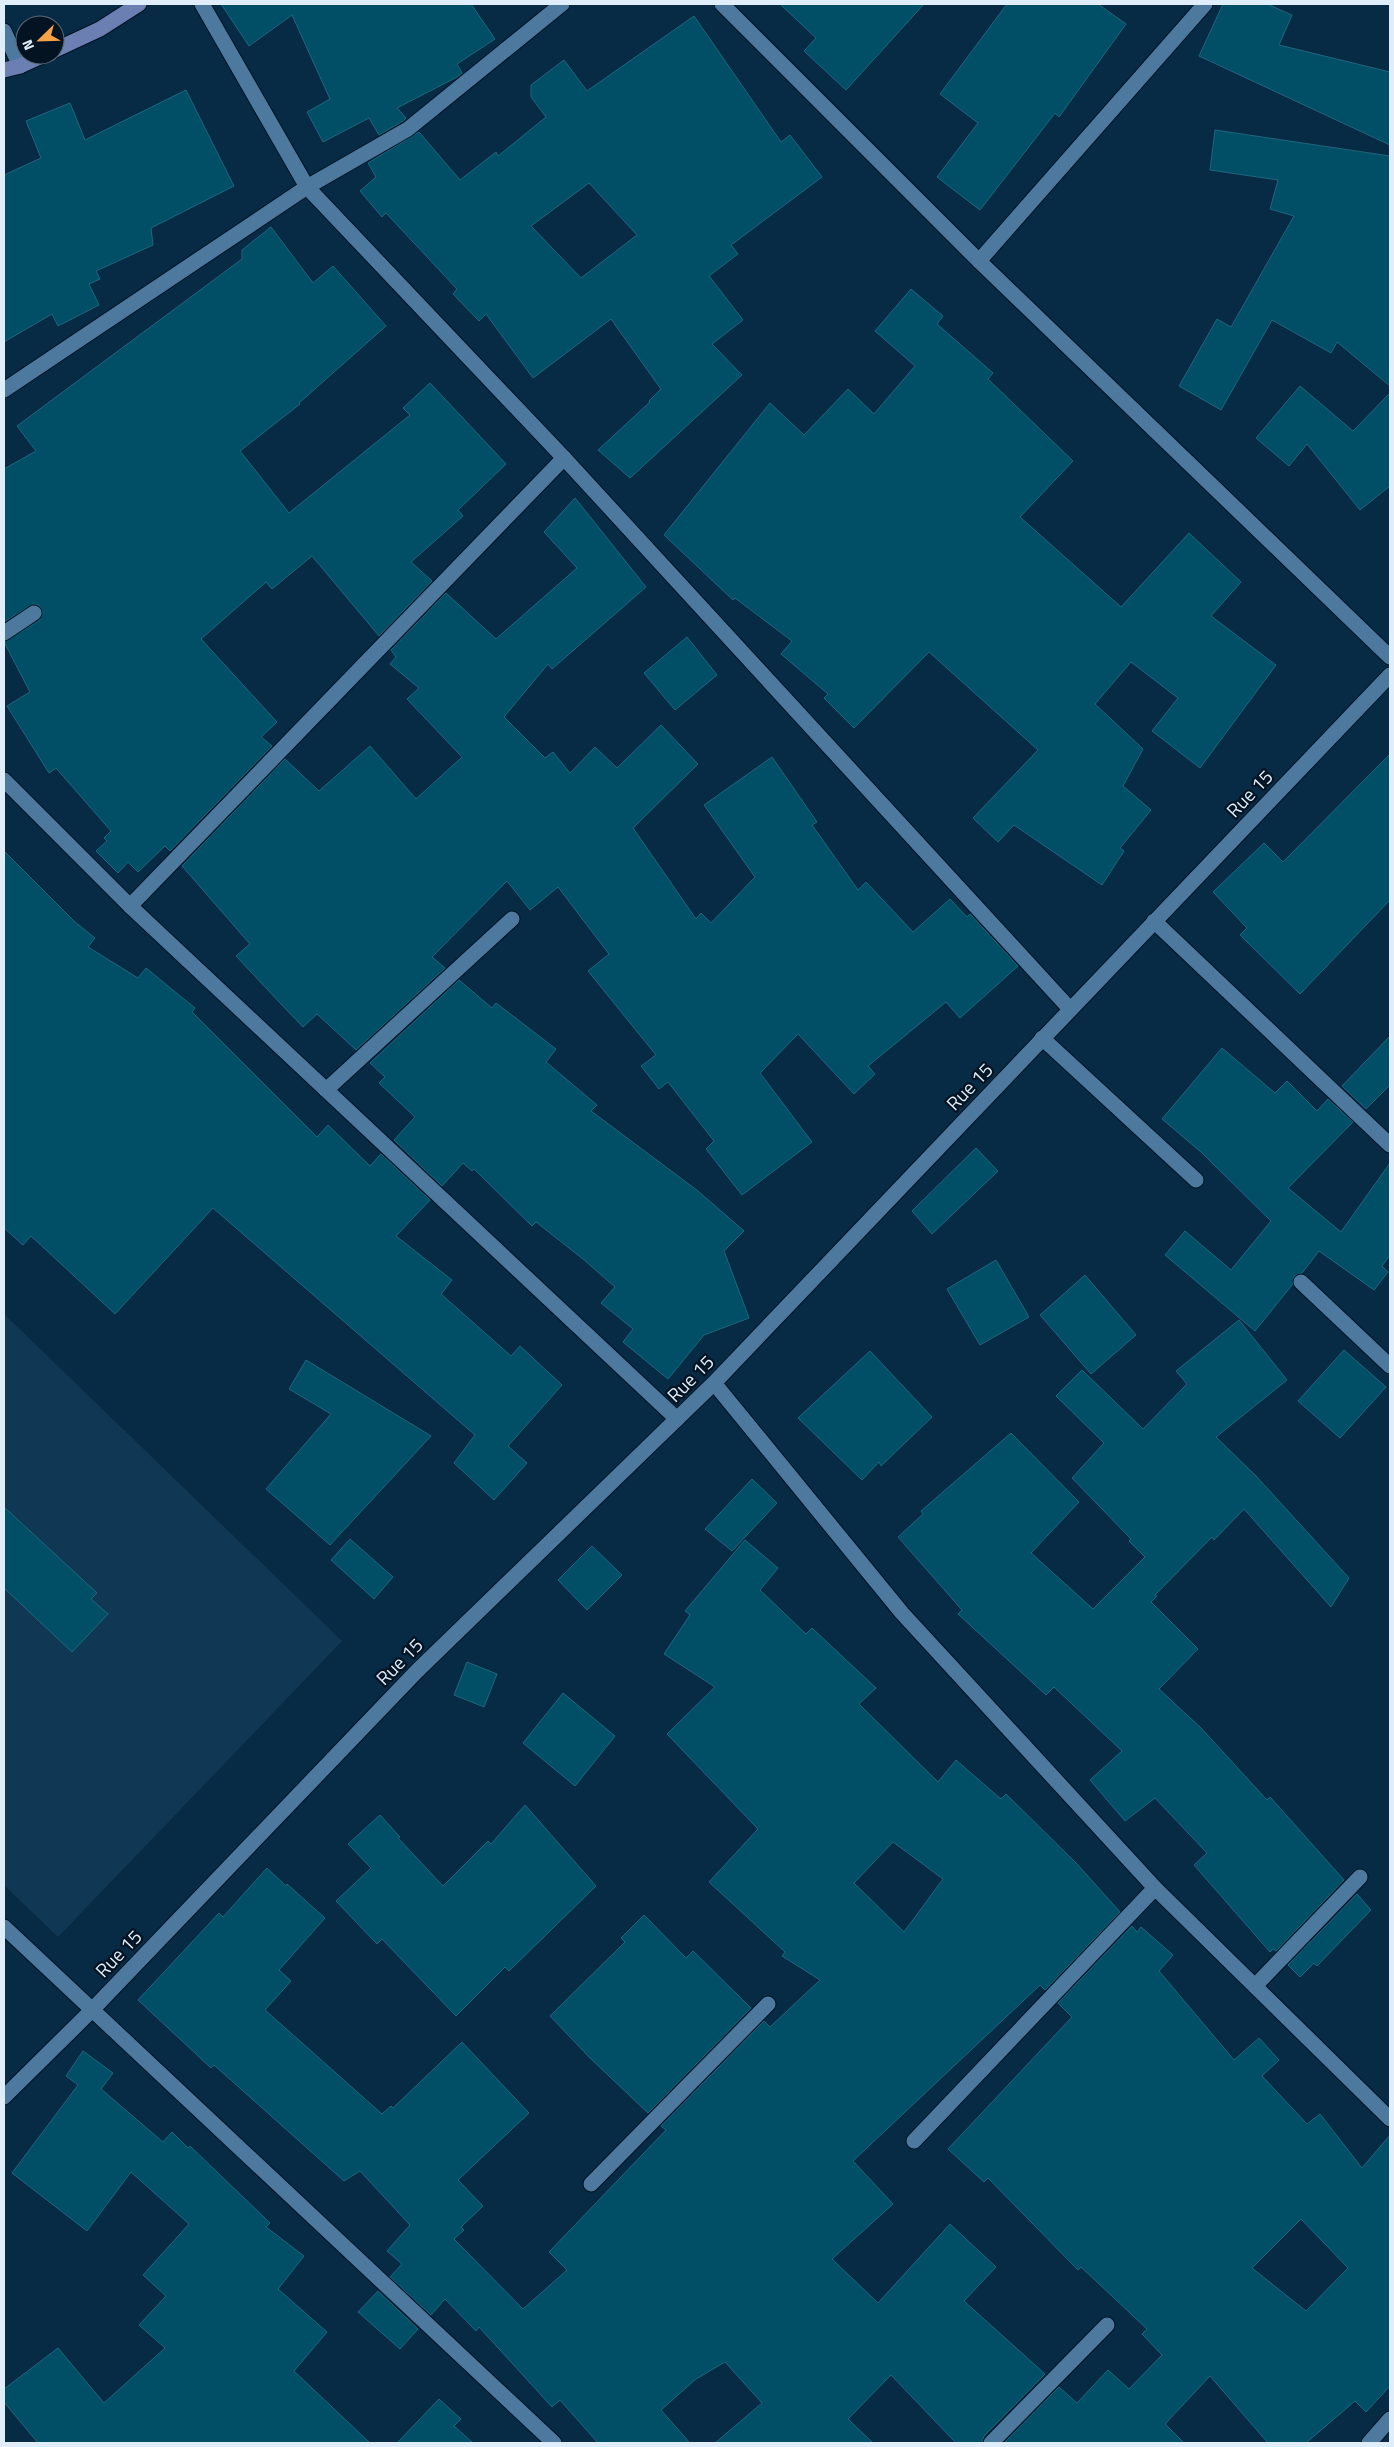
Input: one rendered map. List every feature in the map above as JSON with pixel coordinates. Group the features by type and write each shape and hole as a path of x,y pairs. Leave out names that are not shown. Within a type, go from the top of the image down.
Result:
{"main road":[{"path":"65,45 100,29 139,4"},
{"path":"4,70 20,66"}],"street":[{"path":"202,4 307,187 564,458 1070,1009"},
{"path":"4,390 307,187 408,129 562,4"},
{"path":"722,4 979,260 1390,657"},
{"path":"979,260 1205,4"},
{"path":"4,31 20,66"},
{"path":"130,906 564,458"},
{"path":"4,633 34,613"},
{"name":"Rue 15","path":"4,2097 92,2010 417,1671 714,1384 1390,675"},
{"path":"4,780 130,906 677,1419"},
{"path":"326,1090 512,919"},
{"path":"1154,921 1390,1145"},
{"path":"1042,1038 1196,1180"},
{"path":"1301,1282 1390,1366"},
{"path":"714,1384 902,1612 1155,1888 1390,2119"},
{"path":"1255,1986 1360,1877"},
{"path":"914,2141 1155,1888"},
{"path":"4,1927 554,2443"},
{"path":"591,2184 768,2004"},
{"path":"991,2443 1107,2325"},
{"path":"1369,2443 1390,2419"}],"shaded area":[{"path":"4,1314 342,1641 58,1937 4,1885"}],"building":[{"path":"221,4 471,4 495,39 457,64 462,73 457,77 397,108 406,118 403,121 379,135 369,118 323,142 307,112 330,99 292,15 249,46"},
{"path":"780,4 924,4 846,90 804,51 816,38"},
{"path":"1007,4 1098,4 1126,24 1059,117 1055,113 980,210 937,177 978,123 940,94"},
{"path":"1223,4 1267,4 1292,15 1279,45 1390,72 1390,145 1199,56"},
{"path":"694,16 781,142 790,135 822,177 731,245 738,254 709,276 743,320 712,344 742,375 630,478 598,450 650,402 661,389 611,319 533,378 486,314 479,321 453,294 457,289 386,213 382,217 360,191 376,177 368,163 419,132 460,180 496,152 498,156 546,117 531,97 531,85 564,60 587,91","holes":["589,183 637,235 581,278 531,226"]},
{"path":"186,90 234,186 151,228 153,245 96,271 100,279 89,284 99,305 58,326 52,314 4,342 4,175 41,158 26,121 70,103 85,140"},
{"path":"1215,130 1390,156 1390,386 1337,342 1331,353 1272,320 1221,410 1179,386 1217,319 1231,327 1294,216 1270,209 1278,180 1210,170"},
{"path":"271,227 313,283 333,266 386,326 300,404 240,451 289,513 410,415 403,408 430,383 506,464 458,510 463,516 411,562 432,581 379,636 312,556 272,589 266,582 201,639 277,722 261,737 272,746 170,851 165,846 138,872 128,862 118,873 96,851 107,841 104,838 111,831 56,768 49,773 7,706 30,692 4,642 39,621 43,613 39,605 33,604 4,622 4,469 36,451 17,426 242,259 242,250"},
{"path":"911,289 943,316 937,324 993,373 988,379 1073,461 1020,517 1121,607 1189,533 1241,582 1211,616 1276,665 1200,768 1152,731 1178,698 1131,662 1095,704 1143,749 1123,786 1151,810 1120,848 1124,851 1102,885 1014,825 998,842 973,818 1038,750 929,652 854,728 824,698 828,694 781,654 792,641 735,598 733,600 664,535 770,403 804,435 848,389 874,414 915,366 875,331"},
{"path":"1300,386 1353,431 1390,393 1390,486 1360,510 1307,444 1289,466 1256,438"},
{"path":"575,498 646,587 552,669 548,664 504,717 545,758 553,752 570,773 595,747 617,768 661,725 698,764 633,828 696,919 701,913 711,923 755,877 704,805 772,757 817,822 812,825 858,890 866,882 913,932 950,899 967,917 970,914 1018,966 960,1018 946,1002 868,1066 875,1074 854,1094 798,1034 760,1073 812,1142 742,1195 706,1149 714,1141 668,1082 659,1089 641,1066 656,1055 588,971 609,954 558,887 530,910 507,881 432,957 445,968 356,1050 317,1014 303,1027 280,1003 236,956 250,944 182,866 285,759 319,791 370,746 416,799 462,757 407,699 419,688 390,664 396,657 391,650 446,593 496,639 577,568 544,532"},
{"path":"687,637 717,675 675,710 644,673"},
{"path":"1390,754 1390,900 1300,994 1240,935 1247,928 1213,892 1264,843 1283,862"},
{"path":"4,851 75,922 95,938 88,947 138,978 146,968 195,1008 192,1012 317,1137 328,1125 370,1166 381,1154 430,1200 396,1236 452,1280 441,1294 511,1356 520,1346 562,1385 508,1446 527,1463 494,1500 454,1463 475,1435 213,1208 115,1314 31,1236 23,1245 4,1228"},
{"path":"459,980 492,1008 496,1003 556,1049 546,1062 597,1105 591,1111 698,1191 744,1231 724,1251 749,1318 704,1335 668,1379 623,1342 633,1329 601,1303 615,1287 583,1259 536,1222 532,1226 474,1169 472,1171 463,1163 442,1186 394,1140 415,1117 379,1083 385,1077 370,1063"},
{"path":"1390,1036 1390,1085 1366,1109 1342,1086"},
{"path":"1222,1048 1275,1093 1287,1081 1317,1111 1328,1099 1353,1122 1288,1188 1341,1232 1390,1163 1390,1255 1382,1266 1388,1272 1374,1290 1319,1251 1302,1273 1294,1276 1292,1285 1255,1331 1165,1255 1185,1231 1231,1270 1271,1221 1201,1152 1162,1119"},
{"path":"976,1148 998,1171 932,1234 912,1211"},
{"path":"996,1260 1029,1317 980,1345 947,1289"},
{"path":"1085,1275 1136,1335 1091,1374 1040,1315"},
{"path":"1239,1320 1287,1380 1216,1437 1257,1477 1349,1578 1331,1607 1244,1509 1214,1540 1212,1537 1155,1595 1157,1596 1151,1602 1198,1649 1159,1689 1201,1728 1267,1800 1270,1797 1344,1880 1276,1951 1273,1949 1270,1952 1194,1865 1207,1853 1155,1798 1125,1821 1090,1780 1122,1751 1054,1687 1046,1695 958,1614 962,1610 898,1537 923,1514 921,1511 1011,1433 1079,1502 1031,1553 1093,1609 1145,1557 1129,1541 1131,1539 1072,1478 1104,1443 1056,1396 1082,1370 1143,1429 1187,1384 1176,1371"},
{"path":"1344,1350 1386,1387 1340,1438 1298,1401"},
{"path":"870,1351 932,1417 881,1466 879,1462 862,1480 798,1418"},
{"path":"306,1360 431,1436 330,1545 266,1489 331,1414 289,1389"},
{"path":"752,1479 777,1503 732,1551 705,1529"},
{"path":"4,1507 97,1593 91,1599 108,1614 72,1652 4,1588"},
{"path":"350,1539 393,1577 374,1599 331,1560"},
{"path":"745,1540 778,1568 760,1590 806,1634 812,1628 876,1688 859,1704 938,1782 956,1760 1001,1799 1006,1794 1077,1864 1120,1912 1045,1990 1040,1985 853,2161 893,2204 832,2259 878,2303 950,2224 996,2267 964,2301 1045,2374 984,2436 982,2443 956,2443 891,2375 848,2419 873,2443 715,2443 762,2403 725,2362 696,2379 661,2410 690,2443 598,2443 560,2400 552,2407 479,2327 476,2331 445,2299 431,2315 390,2277 402,2264 387,2251 410,2225 360,2171 344,2181 214,2065 211,2068 138,2000 219,1913 223,1917 267,1868 286,1886 287,1884 325,1918 279,1970 291,1981 265,2010 382,2114 391,2106 393,2108 462,2042 529,2113 458,2180 483,2206 461,2227 464,2230 454,2239 523,2309 567,2270 549,2252 666,2130 661,2126 764,2021 770,2027 820,1980 782,1956 785,1952 709,1882 758,1829 667,1734 715,1687 664,1654 690,1615 685,1611","holes":["893,1842 943,1879 904,1932 854,1883"]},
{"path":"592,1546 622,1575 587,1610 558,1580"},
{"path":"467,1662 497,1674 484,1707 454,1695"},
{"path":"563,1693 615,1736 575,1786 523,1743"},
{"path":"525,1805 596,1886 509,1971 505,1967 456,2016 382,1939 377,1944 336,1901 371,1868 348,1844 380,1815 400,1837 398,1838 443,1886 488,1841 491,1844"},
{"path":"1357,1894 1371,1910 1317,1966 1314,1963 1300,1977 1288,1965"},
{"path":"644,1915 686,1958 693,1951 751,2008 648,2113 590,2058 550,2016 625,1942 621,1938"},
{"path":"1132,1926 1137,1932 1141,1927 1173,1955 1159,1971 1234,2060 1259,2038 1279,2060 1262,2076 1307,2124 1320,2114 1362,2168 1390,2135 1390,2386 1366,2412 1355,2401 1306,2443 1268,2443 1210,2376 1165,2424 1184,2443 1004,2443 1059,2387 1077,2403 1108,2370 1129,2389 1162,2355 1142,2334 1147,2329 1081,2267 1078,2270 988,2178 984,2182 948,2149 1072,2017 1058,2003","holes":["1301,2219 1348,2268 1306,2311 1252,2268"]},
{"path":"83,2051 113,2073 101,2089 163,2142 172,2132 188,2148 190,2146 270,2223 266,2227 304,2256 278,2289 327,2332 294,2371 370,2443 38,2443 4,2402 4,2389 58,2348 104,2403 165,2348 139,2325 166,2296 143,2275 189,2224 131,2172 87,2231 12,2173 78,2085 66,2076"},
{"path":"378,2291 418,2329 400,2349 358,2312"},
{"path":"439,2399 461,2419 454,2426 473,2443 397,2443"}]}
